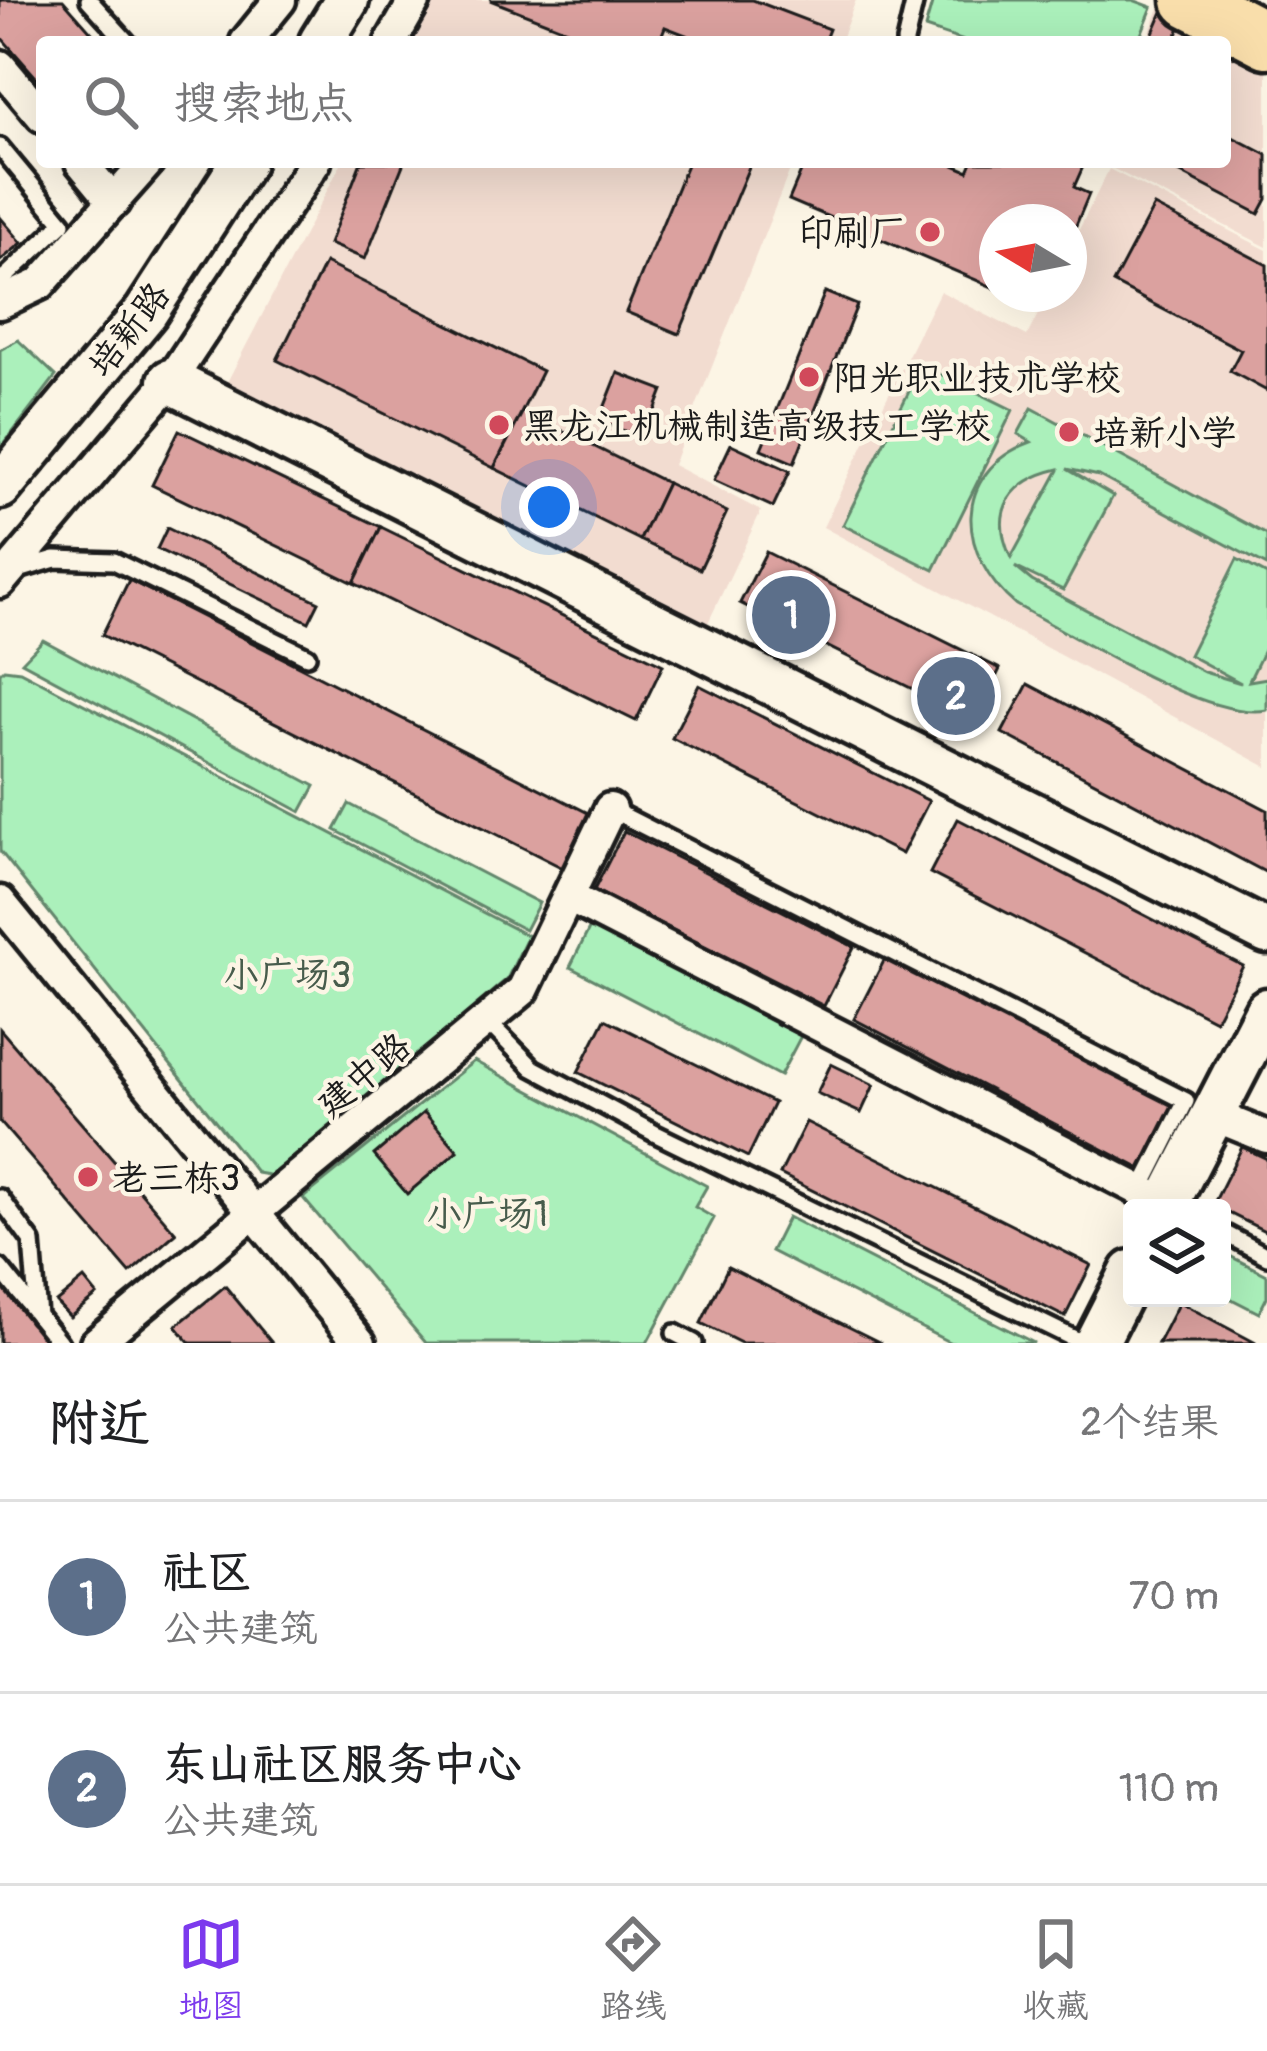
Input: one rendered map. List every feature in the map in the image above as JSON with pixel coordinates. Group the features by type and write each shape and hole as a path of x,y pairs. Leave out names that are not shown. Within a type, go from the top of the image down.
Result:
{"highway":[{"path":"1190,0 1267,40"}],"street":[{"path":"251,36 280,0"},
{"path":"325,36 346,0"},
{"path":"394,36 415,0"},
{"path":"0,66 36,109"},
{"path":"86,168 114,202"},
{"path":"0,303 40,284 143,168"},
{"name":"培新路","path":"0,487 146,312 239,168"},
{"path":"3,578 170,380 311,168"},
{"path":"170,380 1267,932"},
{"name":"建中路","path":"96,1343 524,990 610,808"},
{"path":"569,897 1156,1199"},
{"path":"0,902 360,1343"},
{"path":"1164,1199 1267,1010"},
{"path":"1213,1114 1267,1137"},
{"path":"1096,1343 1123,1290"}],"lane":[{"path":"89,0 122,36"},
{"path":"906,36 915,0"},
{"path":"0,147 63,223 0,282"},
{"path":"3,578 55,559 114,561 307,656"},
{"path":"610,808 1186,1101 1163,1199"},
{"path":"487,1022 533,1068 656,1134 1083,1343"},
{"path":"0,1198 32,1242 38,1316"},
{"path":"1231,1237 1267,1256"},
{"path":"0,1268 60,1343"},
{"path":"675,1333 694,1343"}],"shaded area":[{"path":"427,0 856,0 842,36 408,36"},
{"path":"1162,0 1169,0 1267,54 1267,247 1112,168 1231,168 1231,36 1148,36"},
{"name":"黑龙江机械制造高级技工学校","path":"339,168 791,168 673,465 761,511 708,623 226,384"},
{"name":"培新小学","path":"1109,169 1267,250 1267,767 823,527 940,291 1027,336 1039,312 1087,312 1087,214"}],"green space":[{"path":"933,0 1133,0 1152,7 1140,36 949,36 925,28"},
{"path":"18,340 56,376 0,449 0,350"},
{"path":"922,365 1013,410 934,570 843,525"},
{"path":"1032,408 1267,535 1267,566 1099,476 1067,469 1113,496 1063,590 1015,567 1032,581 1204,672 1241,683 1189,655 1237,559 1267,575 1267,644 1249,681 1267,678 1267,710 1241,710 1176,690 1016,605 996,585 973,540 971,516 986,473 1031,442 1018,434","holes":["1059,469 1011,558 1002,525 1009,500 1028,481"]},
{"path":"43,640 315,786 301,812 22,662"},
{"name":"小广场3","path":"20,671 528,936 507,979 274,1176 257,1173 0,851 0,673"},
{"path":"349,804 539,903 525,930 335,830"},
{"path":"590,927 801,1036 780,1076 570,967"},
{"name":"小广场1","path":"474,1061 707,1186 695,1207 714,1218 647,1343 426,1343 303,1198"},
{"path":"788,1217 1034,1343 951,1343 771,1251"},
{"path":"1231,1257 1267,1275 1267,1297 1259,1313 1231,1299"}],"building":[{"path":"0,0 63,0 95,36 36,36 36,77 0,36"},
{"path":"490,0 753,0 829,29 826,36 688,36 665,27 661,36 582,36"},
{"path":"1162,12 1183,20 1176,36 1152,36"},
{"path":"1231,136 1267,155 1267,199 1259,214 1171,168 1231,168"},
{"path":"359,168 402,168 365,259 329,244"},
{"path":"686,168 748,168 679,334 626,312"},
{"name":"印刷厂","path":"802,168 1082,168 1074,187 1089,194 1085,204 979,204 979,281 789,200"},
{"path":"1154,206 1267,265 1267,391 1230,371 1241,350 1113,283"},
{"path":"0,217 22,243 0,261"},
{"path":"325,263 542,371 494,468 277,360"},
{"name":"阳光职业技术学校","path":"825,292 857,305 794,463 761,449"},
{"path":"618,373 663,390 644,439 599,421"},
{"path":"523,411 667,483 640,540 494,468"},
{"path":"179,430 381,527 354,583 152,485"},
{"path":"731,444 790,471 773,507 714,480"},
{"path":"667,483 727,512 700,569 640,540"},
{"path":"381,527 663,665 636,721 354,583"},
{"path":"167,528 319,602 309,622 157,549"},
{"path":"766,552 1000,669 975,720 740,603"},
{"path":"129,580 590,814 563,868 102,635"},
{"path":"1028,684 1267,810 1267,873 1002,733"},
{"path":"699,685 929,801 902,854 672,738"},
{"path":"958,819 1243,966 1215,1020 930,873"},
{"path":"624,831 854,947 824,1006 594,890"},
{"path":"888,953 1179,1105 1145,1171 854,1019"},
{"path":"605,1019 774,1103 748,1157 578,1072"},
{"name":"老三栋3","path":"0,1029 176,1233 130,1273 0,1122"},
{"path":"831,1064 874,1085 861,1113 817,1093"},
{"path":"424,1112 458,1151 407,1194 374,1155"},
{"path":"806,1122 1091,1265 1065,1317 780,1174"},
{"path":"1242,1147 1267,1159 1267,1232 1231,1214 1231,1199 1216,1199"},
{"path":"728,1267 881,1343 741,1343 701,1323"},
{"path":"0,1275 50,1337 43,1343 0,1343"},
{"path":"84,1279 97,1295 70,1317 56,1302"},
{"path":"225,1286 272,1343 190,1343 176,1326"},
{"path":"1176,1307 1188,1307 1256,1343 1158,1343"}],"place":[{"name":"印刷厂","path":"930,232"},
{"name":"阳光职业技术学校","path":"809,377"},
{"name":"黑龙江机械制造高级技工学校","path":"499,425"},
{"name":"培新小学","path":"1069,432"},
{"name":"社区","path":"791,615"},
{"name":"东山社区服务中心","path":"956,696"},
{"name":"老三栋3","path":"88,1177"}]}
